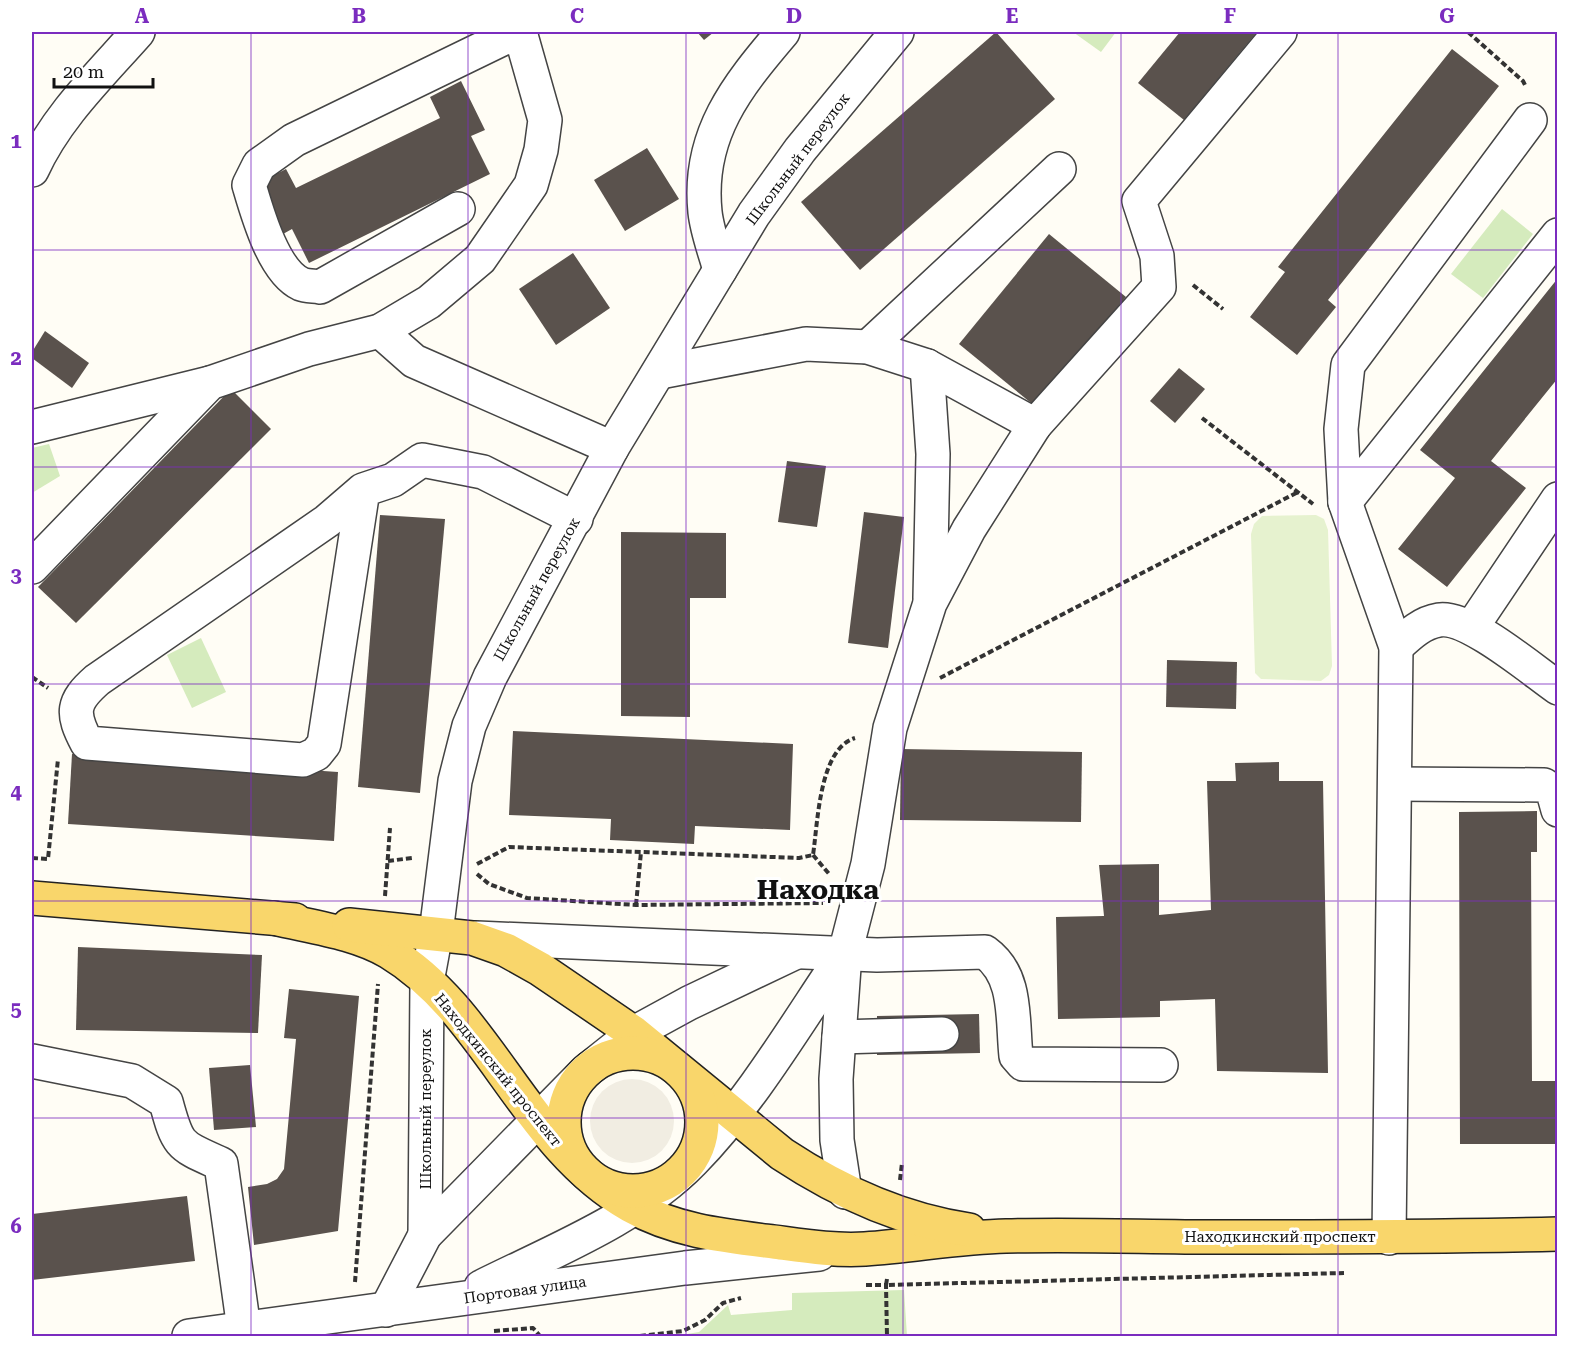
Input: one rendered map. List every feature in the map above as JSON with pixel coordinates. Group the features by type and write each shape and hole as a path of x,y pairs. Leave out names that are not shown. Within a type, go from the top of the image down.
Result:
{"main road":[{"name":"Находкинский проспект","path":"32,898 274,918 345,934 382,938 436,933 472,938 506,950 540,969 634,1034 782,1154 845,1192 944,1226 1003,1236"},
{"name":"Находкинский проспект","path":"382,938 427,982 470,1030 537,1122 583,1169 608,1191 633,1207 688,1228 721,1235 824,1249 863,1250 1003,1236 1389,1238 1557,1234"},
{"path":"624,1053 646,1053 667,1061 684,1074 696,1092 702,1113 702,1135 694,1155 681,1173 663,1185 642,1191 621,1190 600,1182 583,1169 571,1151 565,1130 565,1108 572,1088 586,1071 603,1059 624,1053"}],"street":[{"path":"32,170 41,150 73,105 138,32"},
{"path":"32,427 210,383 309,349 380,330 429,302 480,259 531,185 541,150 545,120 520,32 294,140 259,165 249,185 263,231 285,269 301,284 320,287 458,209"},
{"path":"720,270 705,214 704,184 712,141 740,82 783,32"},
{"name":"Школьный переулок","path":"425,1235 427,982 436,933 455,781 470,726 490,677 612,448 754,214 801,150 897,32"},
{"path":"845,1192 837,1140 836,1079 845,953 868,864 890,728 930,603 969,529 1035,425 1159,287 1157,256 1139,201 1280,32"},
{"path":"1389,1238 1396,647 1330,504 1341,429 1347,365 1530,120"},
{"path":"868,347 1059,169"},
{"path":"1330,504 1557,234"},
{"path":"380,330 414,362 612,448"},
{"path":"660,372 807,344 868,347 927,366 1035,425"},
{"path":"927,366 933,454 930,603"},
{"path":"32,567 210,383"},
{"path":"363,490 324,744 316,754 303,760 87,743 79,728 76,705 80,696 107,674 327,521 363,490 393,480 422,460 483,472 576,519"},
{"path":"1472,627 1557,499"},
{"path":"1396,647 1417,628 1440,620 1472,627 1557,688"},
{"path":"1395,784 1544,785 1553,792 1557,810"},
{"path":"472,938 877,955 985,952 999,962 1008,979 1016,1056 1023,1064 1161,1065"},
{"path":"386,1310 425,1235 586,1071 634,1034 689,1003 798,951"},
{"path":"456,1300 600,1227 681,1173 733,1114 845,953"},
{"path":"839,1037 942,1034"},
{"path":"32,1061 132,1081 166,1102 175,1136 189,1149 221,1164 244,1329"},
{"name":"Портовая улица","path":"189,1336 684,1268 863,1250"}],"path":[{"path":"1468,32 1523,81 1531,97 1530,120"},
{"path":"1202,418 1298,492 1330,504"},
{"path":"900,699 1298,492"},
{"path":"836,881 813,855 823,786 832,755 844,741 860,736 860,748"},
{"path":"32,858 48,859 59,749"},
{"path":"352,1314 390,828"},
{"path":"813,855 799,858 509,846 470,868 489,884 527,898 636,905 831,902"},
{"path":"636,905 641,852"},
{"path":"863,1285 886,1285 887,1336"},
{"path":"640,1336 683,1331 705,1320 723,1303 743,1297"}],"green space":[{"path":"1073,32 1116,32 1101,52"},
{"path":"1502,209 1533,234 1483,298 1451,274"},
{"path":"49,444 60,476 32,493 32,448"},
{"path":"1316,515 1324,519 1328,530 1332,666 1329,675 1321,681 1261,679 1255,673 1251,534 1254,524 1262,516"},
{"path":"201,638 226,692 192,708 167,655"},
{"path":"904,1290 907,1336 675,1336 699,1332 728,1305 731,1315 792,1310 792,1293"}],"shaded area":[{"path":"632,1079 655,1086 667,1098 674,1121 667,1144 655,1156 632,1163 609,1156 597,1144 590,1121 597,1098 609,1086"}],"building":[{"path":"697,32 714,32 704,40"},
{"path":"996,32 1055,99 860,270 801,202"},
{"path":"1180,32 1257,32 1184,120 1138,83"},
{"path":"1452,49 1499,86 1328,300 1336,307 1297,355 1250,317 1285,272 1278,267"},
{"path":"461,81 485,130 471,136 490,174 309,263 292,229 283,234 258,183 286,169 296,188 440,118 430,97"},
{"path":"647,148 679,199 625,231 594,180"},
{"path":"1049,234 1126,297 1036,407 959,344"},
{"path":"573,253 610,308 556,345 519,289"},
{"path":"1558,278 1558,378 1491,461 1526,488 1447,587 1398,549 1455,478 1420,450"},
{"path":"45,331 89,363 72,388 32,358 32,352"},
{"path":"1179,368 1205,389 1175,423 1150,401"},
{"path":"231,389 271,429 76,623 38,587"},
{"path":"787,461 826,466 817,527 778,522"},
{"path":"864,512 904,517 888,648 848,643"},
{"path":"380,515 445,519 420,793 358,787"},
{"path":"621,532 726,533 726,598 690,598 690,717 621,716"},
{"path":"1167,660 1237,662 1236,709 1166,707"},
{"path":"513,731 793,744 790,830 695,826 694,844 610,840 611,819 509,815"},
{"path":"901,749 1082,752 1081,822 900,820"},
{"path":"72,754 338,772 334,841 68,824"},
{"path":"1279,762 1279,781 1323,781 1328,1073 1217,1071 1215,999 1160,1001 1160,1017 1058,1019 1056,917 1104,916 1099,865 1159,864 1159,915 1211,910 1207,781 1236,781 1235,763"},
{"path":"1537,811 1537,852 1531,852 1532,1081 1558,1081 1558,1144 1460,1144 1459,812"},
{"path":"78,947 262,955 258,1033 76,1030"},
{"path":"289,989 359,996 338,1231 254,1245 248,1187 267,1184 277,1179 284,1169 296,1039 284,1038"},
{"path":"979,1014 980,1053 877,1055 877,1016"},
{"path":"250,1065 256,1127 214,1130 209,1068"},
{"path":"187,1196 195,1261 32,1280 32,1214"}],"district":[{"name":"Находка","path":"818,890"}]}
